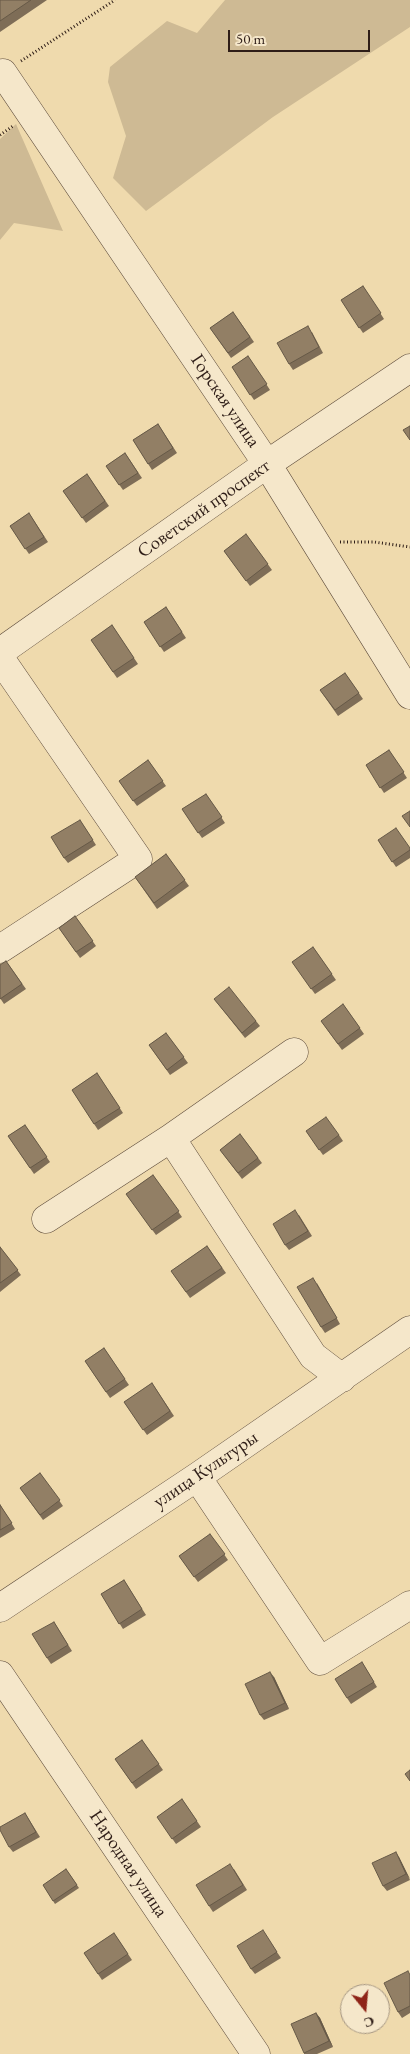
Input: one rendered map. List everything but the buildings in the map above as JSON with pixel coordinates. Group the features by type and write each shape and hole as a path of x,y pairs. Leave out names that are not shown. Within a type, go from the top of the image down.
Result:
{"street":[{"name":"Горская улица","path":"3,73 267,464 410,696"},
{"name":"Советский проспект","path":"0,652 267,464 410,368"},
{"path":"0,658 138,859 0,949"},
{"path":"46,1219 170,1138 294,1052"},
{"path":"170,1138 313,1356 342,1378"},
{"name":"улица Культуры","path":"0,1608 197,1477 410,1330"},
{"path":"197,1477 320,1661 410,1605"},
{"name":"Народная улица","path":"0,1675 256,2054"}],"path":[{"path":"3,73 115,0"},
{"path":"315,542 374,542 410,547"}],"shaded area":[{"path":"225,0 410,0 410,27 273,117 146,211 113,178 126,136 108,82 110,67 167,21 197,33"},
{"path":"16,124 63,231 14,223 0,240 0,139"}]}
